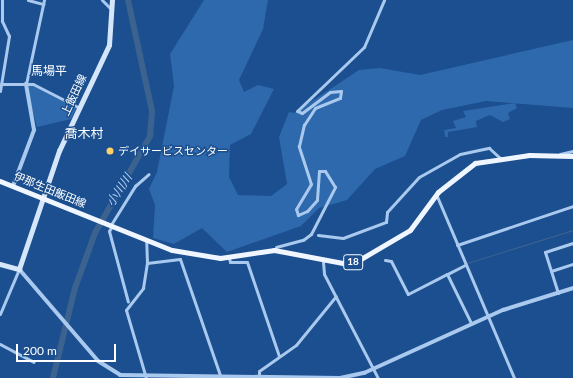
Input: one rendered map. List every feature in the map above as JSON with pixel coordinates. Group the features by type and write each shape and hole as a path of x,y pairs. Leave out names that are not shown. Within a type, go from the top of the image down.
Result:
{"main road":[{"name":"上飯田線","path":"18,269 42,197 78,107 109,45 112,0"},
{"name":"伊那生田飯田線","path":"0,181 172,250 229,258 274,250 323,262 352,262 392,243 410,230 436,194 475,163 500,158 560,154 573,156"},
{"path":"0,264 18,269"}],"street":[{"path":"0,91 9,36 2,21 2,0"},
{"path":"13,186 34,130 26,84 44,2 28,0"},
{"path":"102,0 104,6 112,9"},
{"path":"276,247 303,240 311,234 335,187 326,171 318,171 317,200 307,211 298,215 296,209 311,184 299,146 304,125 315,108 340,98 341,91 330,92 302,113 297,111 364,46 384,0"},
{"path":"1,84 26,84 43,88 78,107"},
{"path":"318,235 343,238 386,222 387,212 419,176 460,154 489,148 500,158"},
{"path":"560,154 573,151"},
{"path":"146,378 129,325 128,302 109,231 111,225 135,186 149,174"},
{"path":"436,194 514,378"},
{"path":"457,245 573,206"},
{"path":"128,302 143,288 147,263 146,240"},
{"path":"558,293 545,252 573,243"},
{"path":"229,258 230,262 247,262 279,356"},
{"path":"147,263 180,260 221,377"},
{"path":"386,260 391,262 408,294 466,265"},
{"path":"323,262 324,274 378,378"},
{"path":"551,271 573,264"},
{"path":"0,314 18,269 56,308 108,369 120,375 146,378 339,378 374,368 487,316 573,288"},
{"path":"447,274 471,323"},
{"path":"259,377 259,371 296,344 336,296"},
{"path":"0,344 34,362"}],"shaded area":[{"path":"204,0 268,0 263,29 239,80 244,92 258,85 274,89 251,134 230,145 229,177 238,195 271,196 287,184 279,137 289,112 294,113 359,70 380,68 420,75 573,40 573,108 486,101 442,110 421,120 405,156 375,169 347,200 319,208 301,226 227,252 202,228 174,244 153,238 155,205 149,189 157,172 174,86 170,54"},
{"path":"33,84 78,107 71,119 37,127 26,85"},
{"path":"515,103 517,108 508,113 510,119 503,122 490,115 476,121 477,127 448,132 448,137 445,137 444,130 456,128 453,121 466,117 463,111"}],"waterway":[{"name":"小川川","path":"53,378 75,288 95,233 150,136 152,111 128,0"},
{"path":"467,263 573,230"}],"place":[{"name":"デイサービスセンター","path":"110,151"}],"district":[{"name":"馬場平","path":"49,71"},
{"name":"喬木村","path":"84,133"}]}
